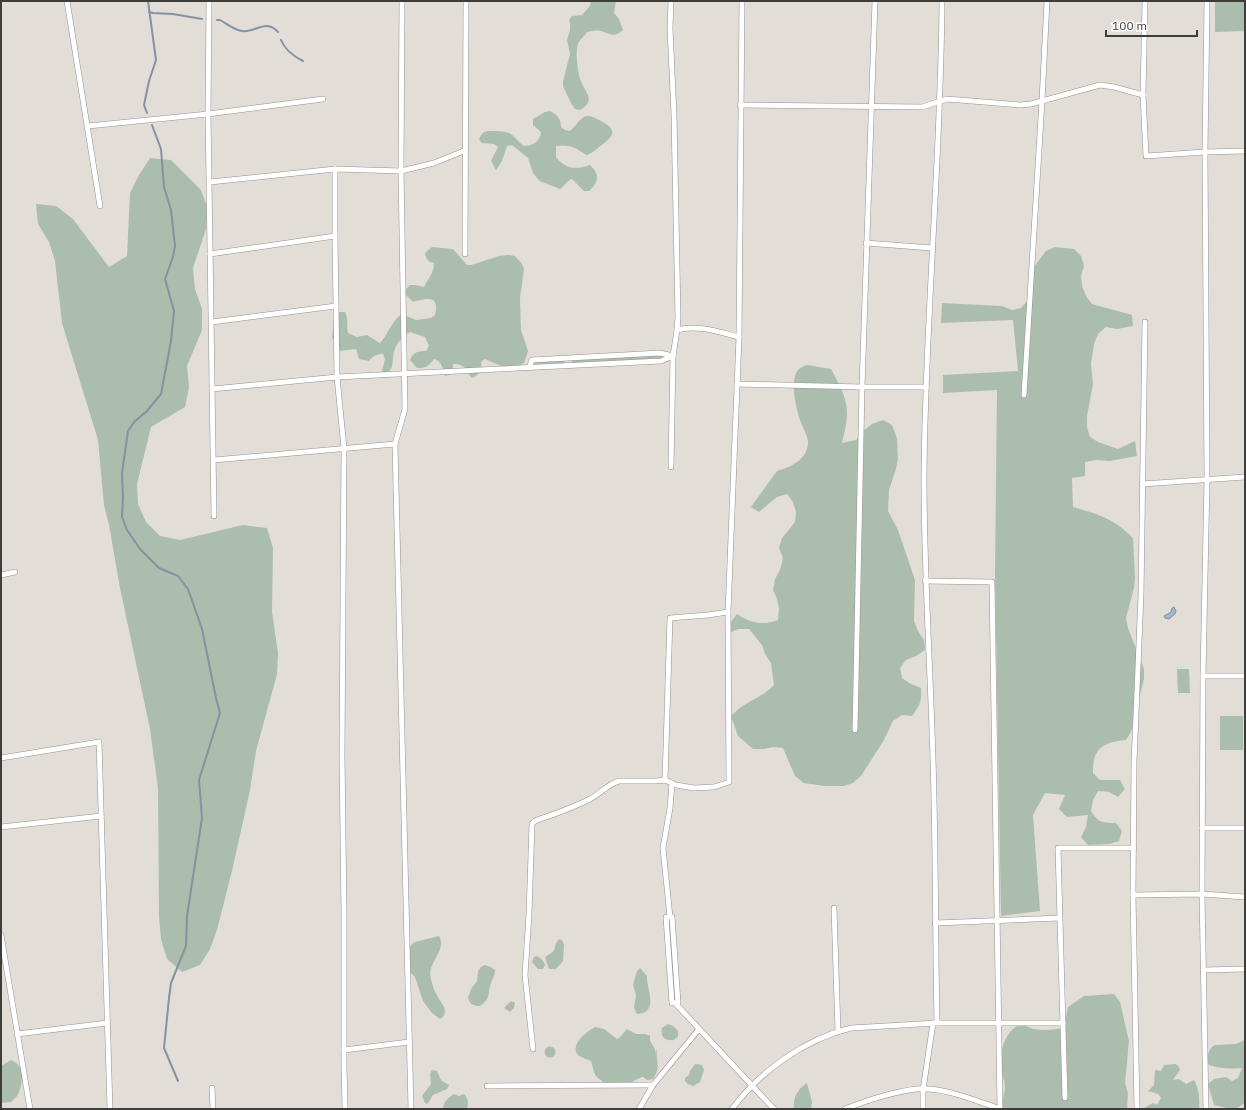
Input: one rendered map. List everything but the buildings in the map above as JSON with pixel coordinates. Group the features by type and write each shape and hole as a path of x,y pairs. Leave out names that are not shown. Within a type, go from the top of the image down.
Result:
{"street":[{"path":"67,1 100,206"},
{"path":"209,1 208,114 214,516"},
{"path":"402,1 401,171 405,409 395,444 411,1109"},
{"path":"465,254 466,1"},
{"path":"671,1 670,28 674,115 678,309 677,330 673,356 671,467"},
{"path":"533,1049 525,975 532,824 535,821 566,810 590,799 613,783 619,781 665,780 685,787 694,788 714,787 729,782 728,612 739,337 742,1"},
{"path":"854,730 866,243 875,1"},
{"path":"923,1109 923,1090 935,1023 933,732 925,581 924,478 932,248 942,70 942,1"},
{"path":"1024,395 1042,101 1046,1"},
{"path":"1145,1 1143,95 1146,156 1245,151"},
{"path":"1206,1109 1202,828 1207,480 1207,1"},
{"path":"740,105 922,107 947,99 1020,105 1031,104 1100,85 1114,87 1143,95"},
{"path":"88,126 208,114 323,99"},
{"path":"210,182 335,169 401,171 434,163 466,150"},
{"path":"335,169 336,377 344,448 342,748 345,1109"},
{"path":"210,254 335,236"},
{"path":"866,243 932,248"},
{"path":"212,322 336,306"},
{"path":"1137,1109 1134,762 1141,595 1145,322"},
{"path":"677,330 700,328 739,337"},
{"path":"529,368 532,360 664,353 673,356"},
{"path":"212,389 336,377 661,361 673,356"},
{"path":"737,384 926,387"},
{"path":"214,460 395,444"},
{"path":"1142,484 1245,477"},
{"path":"1,575 15,572"},
{"path":"845,1109 869,1100 917,1089 942,1091 1000,1109 992,582 925,581"},
{"path":"665,780 670,618 728,612"},
{"path":"1203,676 1245,676"},
{"path":"1,758 99,742 110,1109"},
{"path":"672,783 670,808 663,848 675,1003 774,1109"},
{"path":"1,827 101,816"},
{"path":"1202,828 1245,828"},
{"path":"1065,1098 1058,848 1134,848"},
{"path":"1134,895 1202,894 1245,897"},
{"path":"834,908 838,1031"},
{"path":"935,923 1060,918"},
{"path":"1,935 30,1109"},
{"path":"1203,970 1245,969"},
{"path":"17,1034 107,1023"},
{"path":"732,1109 763,1075 811,1043 838,1031 851,1028 935,1023 1063,1023"},
{"path":"639,1109 653,1085 699,1029"},
{"path":"344,1050 409,1042"},
{"path":"487,1086 653,1085"},
{"path":"212,1088 213,1109"}],"green space":[{"path":"591,1 616,1 614,13 619,19 623,30 615,35 599,31 587,32 579,42 577,47 577,63 580,78 589,100 588,103 580,110 575,109 572,105 563,86 570,54 567,40 570,30 569,20 572,16 582,15 590,6"},
{"path":"1215,1 1245,1 1245,31 1215,32"},
{"path":"550,111 558,117 561,127 565,130 570,131 584,117 587,116 591,116 601,121 612,129 611,136 608,140 594,151 586,155 572,147 564,145 556,146 556,157 563,164 575,168 590,165 593,168 597,178 595,184 589,191 584,191 572,179 560,189 540,181 533,173 528,158 512,145 507,146 502,161 496,170 491,161 498,147 494,144 482,143 479,140 484,132 501,131 511,134 524,146 530,145 538,140 541,132 533,125 533,119 545,112"},
{"path":"150,158 171,160 201,190 208,209 206,229 193,268 195,289 202,309 202,330 187,366 189,387 185,407 151,427 137,484 138,504 146,522 160,536 180,540 243,525 267,528 273,548 272,612 278,653 277,674 256,751 250,790 217,930 210,949 200,965 182,972 167,959 161,939 159,917 158,788 150,729 104,505 98,440 62,323 55,261 49,242 38,224 36,204 56,206 73,219 109,267 127,256 130,193"},
{"path":"432,247 453,249 467,265 499,256 509,255 515,256 522,264 524,269 520,298 521,330 528,351 524,363 514,367 504,367 485,359 481,362 480,372 472,378 463,366 453,364 451,374 445,376 442,366 437,360 434,359 427,366 417,368 410,360 414,354 426,351 429,346 425,337 410,332 397,344 390,370 381,375 385,359 383,354 378,354 369,361 359,359 356,349 340,351 336,341 332,338 335,312 345,312 347,317 348,333 357,337 367,335 380,343 395,320 402,314 416,320 431,318 435,315 436,304 434,301 427,299 413,302 406,295 406,289 410,285 424,287 433,269 434,263 428,260 425,253"},
{"path":"1055,247 1074,249 1081,256 1084,266 1081,276 1082,286 1086,296 1092,304 1132,315 1133,326 1117,329 1106,327 1098,334 1094,344 1091,364 1093,384 1087,416 1087,427 1090,437 1098,442 1118,449 1135,441 1137,456 1110,461 1096,460 1085,462 1085,476 1072,478 1073,507 1106,518 1126,531 1133,538 1135,578 1134,588 1126,618 1128,628 1144,669 1144,679 1131,732 1126,740 1105,745 1100,748 1094,758 1093,773 1100,780 1120,780 1125,789 1118,797 1109,792 1098,791 1093,800 1091,811 1098,820 1107,823 1116,823 1122,831 1119,841 1109,844 1088,845 1081,837 1086,827 1088,815 1067,817 1059,809 1065,795 1045,793 1033,815 1040,911 1001,916 995,574 997,390 943,393 943,375 1018,371 1013,320 941,323 942,303 1002,306 1012,310 1021,308 1028,300 1033,268 1046,251"},
{"path":"663,354 665,357 663,359 572,362 572,360"},
{"path":"564,360 565,363 534,364 534,362"},
{"path":"807,365 831,369 841,389 847,412 842,443 856,440 863,431 872,424 883,420 892,425 897,438 898,459 889,490 888,511 898,530 915,580 914,621 924,640 925,650 906,660 900,668 902,678 921,688 921,700 917,709 912,716 902,715 893,721 884,740 861,776 853,783 844,786 824,786 804,783 795,776 783,748 774,747 753,749 738,736 731,716 741,707 764,694 774,685 771,663 765,654 762,645 749,629 738,629 729,633 731,622 737,614 747,620 757,623 767,623 778,620 779,609 773,590 775,579 780,570 783,558 779,548 782,538 795,522 796,512 793,502 787,494 777,497 759,512 751,507 777,471 793,465 805,454 808,440 800,420 794,396 794,380 800,368"},
{"path":"1177,669 1189,669 1190,693 1178,693"},
{"path":"1220,716 1243,716 1243,750 1220,750"},
{"path":"670,925 675,999 674,1000 669,926"},
{"path":"439,936 441,946 430,974 435,992 444,1008 444,1016 440,1019 432,1013 423,1001 415,977 408,970 407,959 411,945 415,942"},
{"path":"559,939 562,940 564,945 563,961 556,969 549,969 545,957 554,951 556,943"},
{"path":"537,956 545,964 543,969 538,969 532,962 534,957"},
{"path":"485,965 495,970 495,973 488,998 480,1006 475,1006 468,998 471,989 477,981 478,971"},
{"path":"640,968 647,976 650,1005 644,1013 637,1014 634,1008 636,995 633,985 637,971"},
{"path":"1114,994 1120,1002 1129,1041 1125,1083 1128,1093 1127,1109 1001,1109 1005,1088 1000,1066 1002,1047 1013,1029 1024,1025 1033,1029 1042,1030 1066,1027 1068,1007 1084,996"},
{"path":"511,1001 515,1003 514,1008 510,1012 504,1008"},
{"path":"668,1024 673,1026 678,1031 678,1036 674,1040 664,1038 662,1034 662,1028"},
{"path":"595,1027 604,1029 617,1039 627,1029 636,1034 646,1034 650,1036 650,1041 655,1049 655,1053 657,1048 658,1067 653,1079 647,1080 643,1077 625,1086 618,1087 609,1085 598,1078 595,1074 591,1061 579,1056 576,1052 577,1043 580,1039"},
{"path":"1245,1040 1245,1103 1237,1108 1231,1109 1214,1105 1208,1084 1214,1079 1226,1077 1232,1081 1238,1078 1242,1068 1233,1069 1209,1065 1206,1060 1209,1051 1215,1045 1236,1044"},
{"path":"550,1046 554,1048 556,1052 554,1056 550,1058 546,1056 544,1052 546,1048"},
{"path":"11,1060 21,1069 22,1083 18,1095 11,1102 1,1103 1,1066"},
{"path":"695,1064 702,1065 704,1070 700,1082 693,1086 685,1081 685,1078 689,1075"},
{"path":"1176,1064 1180,1070 1173,1080 1179,1079 1186,1084 1194,1080 1199,1094 1199,1109 1142,1109 1153,1103 1157,1105 1161,1098 1158,1094 1148,1091 1154,1085 1155,1070 1161,1071 1164,1065"},
{"path":"432,1070 437,1071 441,1080 449,1085 447,1089 433,1095 427,1104 422,1096 431,1084 430,1074"},
{"path":"807,1083 812,1102 811,1109 794,1109 796,1094"},
{"path":"454,1094 459,1096 464,1094 468,1103 467,1109 443,1109 446,1100"}],"water":[{"path":"1174,607 1176,611 1175,614 1169,619 1165,618 1164,616 1171,612 1172,608"}],"waterway":[{"path":"147,113 144,105 149,81 156,60 148,1"},
{"path":"149,12 202,19"},
{"path":"217,20 220,20 233,28 242,31 269,26 278,32"},
{"path":"281,40 290,52 303,61"},
{"path":"152,125 161,149 164,187 171,210 175,246 173,257 165,279 174,311 171,341 161,394 147,411 134,422 128,431 122,473 122,517 127,530 140,549 159,568 178,576 188,589 202,629 220,713 199,780 202,818 187,916 186,946 171,983 169,998 164,1048 178,1081"}]}
